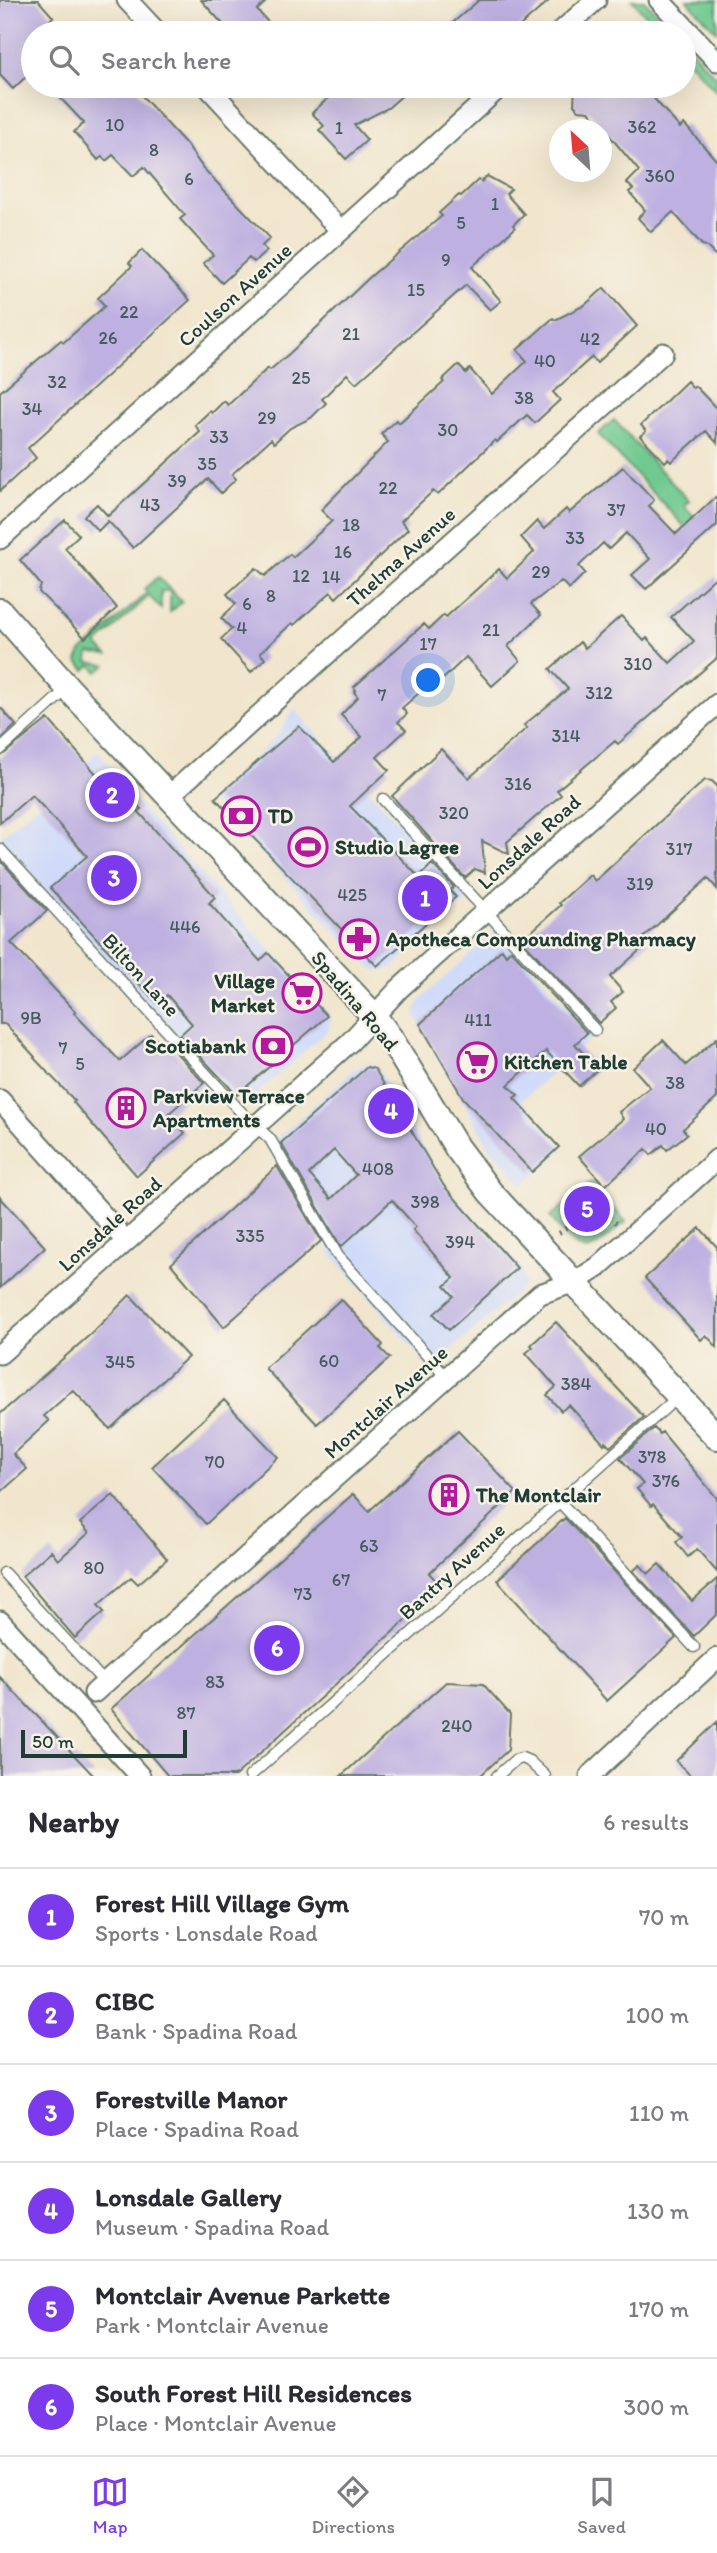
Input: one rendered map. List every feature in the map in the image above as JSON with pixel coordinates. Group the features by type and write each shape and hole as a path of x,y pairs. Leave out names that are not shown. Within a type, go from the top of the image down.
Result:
{"street":[{"path":"127,0 147,21"},
{"path":"572,21 596,0"},
{"path":"659,0 679,21"},
{"path":"696,39 717,61"},
{"path":"218,98 340,230"},
{"name":"Coulson Avenue","path":"0,539 488,98"},
{"name":"Thelma Avenue","path":"170,795 663,353"},
{"name":"Spadina Road","path":"0,611 68,688 374,1016 391,1039 457,1148 490,1192 717,1437"},
{"name":"Lonsdale Road","path":"0,1354 125,1240 351,1042 399,989 717,704"},
{"path":"0,1100 125,1240"},
{"name":"Montclair Avenue","path":"99,1688 541,1294 575,1282 604,1262 717,1159"},
{"path":"0,1621 140,1776"},
{"path":"599,1773 717,1658"}],"lane":[{"path":"0,750 68,688"},
{"path":"383,799 595,1030"},
{"name":"Bilton Lane","path":"0,849 241,1112 270,1139 338,1256 447,1378"},
{"name":"Bantry Avenue","path":"250,1776 679,1395"},
{"path":"559,1501 694,1647"},
{"path":"4,1573 99,1688"},
{"path":"497,1776 515,1760 522,1758 545,1776"}],"path":[{"path":"559,1233 574,1222 605,1214 622,1229"}],"shaded area":[{"path":"294,709 469,898 387,970 377,971 367,964 210,799 278,735"},
{"path":"98,751 145,812 328,1013 331,1020 327,1031 243,1106 0,840 0,837"},
{"path":"497,930 594,1036 521,1101 563,1149 523,1185 490,1148 415,1015 423,997"},
{"path":"370,1062 378,1068 438,1174 453,1195 521,1268 524,1276 525,1283 520,1290 430,1368 334,1257 269,1146 353,1070"}],"green space":[{"path":"632,0 644,0 664,21 651,21"},
{"path":"687,0 717,0 717,32"},
{"path":"696,55 717,78 717,92 696,69"},
{"path":"614,420 689,501 684,505 695,518 685,527 598,434"},
{"path":"158,577 182,602 170,612 170,591 161,591 161,609 149,596 97,644 107,655 89,653 88,662 106,665 98,672 91,665 85,670 77,661 81,652 147,593 144,589"},
{"path":"591,1183 626,1222 601,1242 586,1249 572,1242 550,1217"}],"building":[{"path":"0,0 38,0 53,17 51,21 21,21 21,81 13,89 0,75"},
{"path":"201,0 268,0 257,10 267,21 220,21"},
{"path":"479,0 550,0 526,21 455,21"},
{"path":"60,98 144,98 186,144 203,168 270,238 262,246 267,251 254,262 249,258 222,283 203,263 213,255 180,219 185,215 144,167 133,176 113,155 106,161 103,156 98,160 74,132 84,123"},
{"path":"328,98 399,98 388,108 354,125 367,140 346,159 319,130 324,126 312,113"},
{"path":"574,98 654,98 680,128 684,124 717,161 717,257 702,245 673,212 651,232 638,218 645,210 629,192 633,189 627,183 639,171 612,139 612,119 596,119 589,111 579,110 574,105"},
{"path":"487,176 511,189 506,194 524,214 513,225 515,228 472,267 501,301 490,310 466,285 356,383 347,374 322,399 326,403 311,418 290,428 274,443 271,439 232,474 236,479 221,493 208,479 133,548 108,521 98,531 84,516 97,504 108,516 200,432 195,425 210,411 212,413 224,401 228,405 268,368 270,370 371,276 442,216 439,213 459,195"},
{"path":"142,250 190,300 28,448 36,458 0,491 0,392 105,306 98,298 132,266 129,263"},
{"path":"604,288 637,326 597,363 592,357 553,392 560,400 535,423 527,415 497,442 495,440 438,495 433,491 401,521 408,529 336,598 331,592 294,625 292,623 260,653 265,659 251,672 221,639 232,629 221,618 236,604 227,594 256,568 265,576 290,554 293,557 332,521 321,510 388,442 381,434 396,420 399,423 444,382 442,380 458,365 466,373 470,369 492,394 527,361 517,350 553,318 555,320 585,305"},
{"path":"687,381 717,409 717,443 706,431 671,462 668,459 665,462 640,436 646,431 641,425"},
{"path":"623,467 654,500 649,506 676,534 717,496 717,525 646,589 632,575 650,559 626,533 609,549 603,543 579,566 585,573 569,589 561,581 531,604 541,615 508,646 520,661 492,686 466,657 443,679 439,675 402,708 407,714 398,722 406,730 377,757 389,770 350,806 419,877 432,864 454,887 450,891 456,897 377,966 215,798 299,726 334,762 362,737 341,715 358,697 354,687 424,624 429,629 444,615 446,617 499,569 507,578 534,552 521,537 537,521 544,529 566,509 569,513"},
{"path":"65,520 79,535 65,548 117,608 85,638 39,592 41,585 20,560"},
{"path":"717,576 717,658 618,744 615,741 557,790 561,795 507,842 509,854 482,841 485,873 475,869 465,878 392,796 441,749 469,778 527,728 524,725 568,689 550,669 580,642 585,648 621,616 644,641 647,638 670,663 694,641 671,617"},
{"path":"0,707 16,725 0,740"},
{"path":"48,719 98,776 106,770 141,809 138,811 215,897 209,903 260,961 268,953 327,1016 237,1095 180,1035 192,1024 167,995 158,1004 50,888 87,856 32,795 0,823 0,757"},
{"path":"705,780 712,781 717,786 717,889 708,878 644,937 649,942 610,977 623,992 611,1002 616,1008 599,1023 522,940 590,875 595,881"},
{"path":"0,860 47,911 11,943 76,1012 74,1013 120,1061 151,1034 165,1049 169,1045 204,1083 168,1114 185,1133 137,1176 73,1102 75,1101 5,1024 0,1024"},
{"path":"502,949 506,955 511,950 587,1033 575,1044 598,1069 579,1086 546,1051 508,1085 518,1095 514,1098 559,1147 532,1172 463,1098 420,1024"},
{"path":"717,1038 717,1098 683,1129 687,1134 667,1150 663,1145 651,1155 646,1149 605,1186 579,1156 623,1119 619,1112 650,1087 633,1068 663,1040 686,1065"},
{"path":"367,1067 375,1069 444,1186 517,1268 449,1330 434,1314 454,1296 445,1286 454,1278 413,1230 416,1227 392,1200 341,1247 281,1143","holes":["334,1150 356,1175 331,1199 309,1174"]},
{"path":"277,1166 321,1241 224,1327 171,1264"},
{"path":"0,1197 45,1247 0,1288"},
{"path":"700,1228 717,1247 717,1347 706,1335 701,1340 645,1278"},
{"path":"130,1295 188,1357 110,1429 73,1390 44,1416 49,1421 13,1454 27,1469 0,1493 0,1414 92,1333"},
{"path":"341,1299 383,1345 380,1348 390,1358 317,1424 265,1368"},
{"path":"556,1322 644,1417 610,1447 605,1442 604,1444 569,1405 561,1411 547,1395 556,1387 526,1353"},
{"path":"224,1400 278,1457 206,1524 152,1467"},
{"path":"654,1428 660,1434 662,1432 717,1498 717,1572 697,1549 688,1557 676,1542 682,1537 637,1489 643,1484 620,1458"},
{"path":"458,1431 516,1492 429,1573 442,1587 235,1776 168,1776 111,1709 353,1494 369,1511"},
{"path":"113,1495 167,1559 138,1584 131,1577 98,1605 104,1612 75,1638 22,1576 51,1551 58,1560 89,1533 80,1523"},
{"path":"565,1518 676,1638 607,1701 497,1580"},
{"path":"659,1564 692,1601 717,1579 717,1614 694,1636 633,1571 640,1565 648,1574"},
{"path":"0,1677 94,1776 0,1776"},
{"path":"446,1682 483,1684 510,1714 508,1750 480,1776 341,1776"},
{"path":"717,1722 717,1776 691,1776 676,1761"}],"place":[{"name":"CIBC","path":"112,795"},
{"name":"TD","path":"241,816"},
{"name":"Studio Lagree","path":"308,847"},
{"name":"Forestville Manor","path":"114,878"},
{"name":"Forest Hill Village Gym","path":"425,898"},
{"name":"Apotheca Compounding Pharmacy","path":"359,939"},
{"name":"Village Market","path":"302,993"},
{"name":"Scotiabank","path":"273,1046"},
{"name":"Kitchen Table","path":"477,1062"},
{"name":"Parkview Terrace Apartments","path":"126,1108"},
{"name":"Lonsdale Gallery","path":"391,1111"},
{"name":"Montclair Avenue Parkette","path":"587,1209"},
{"name":"The Montclair","path":"449,1495"},
{"name":"South Forest Hill Residences","path":"277,1648"}]}
